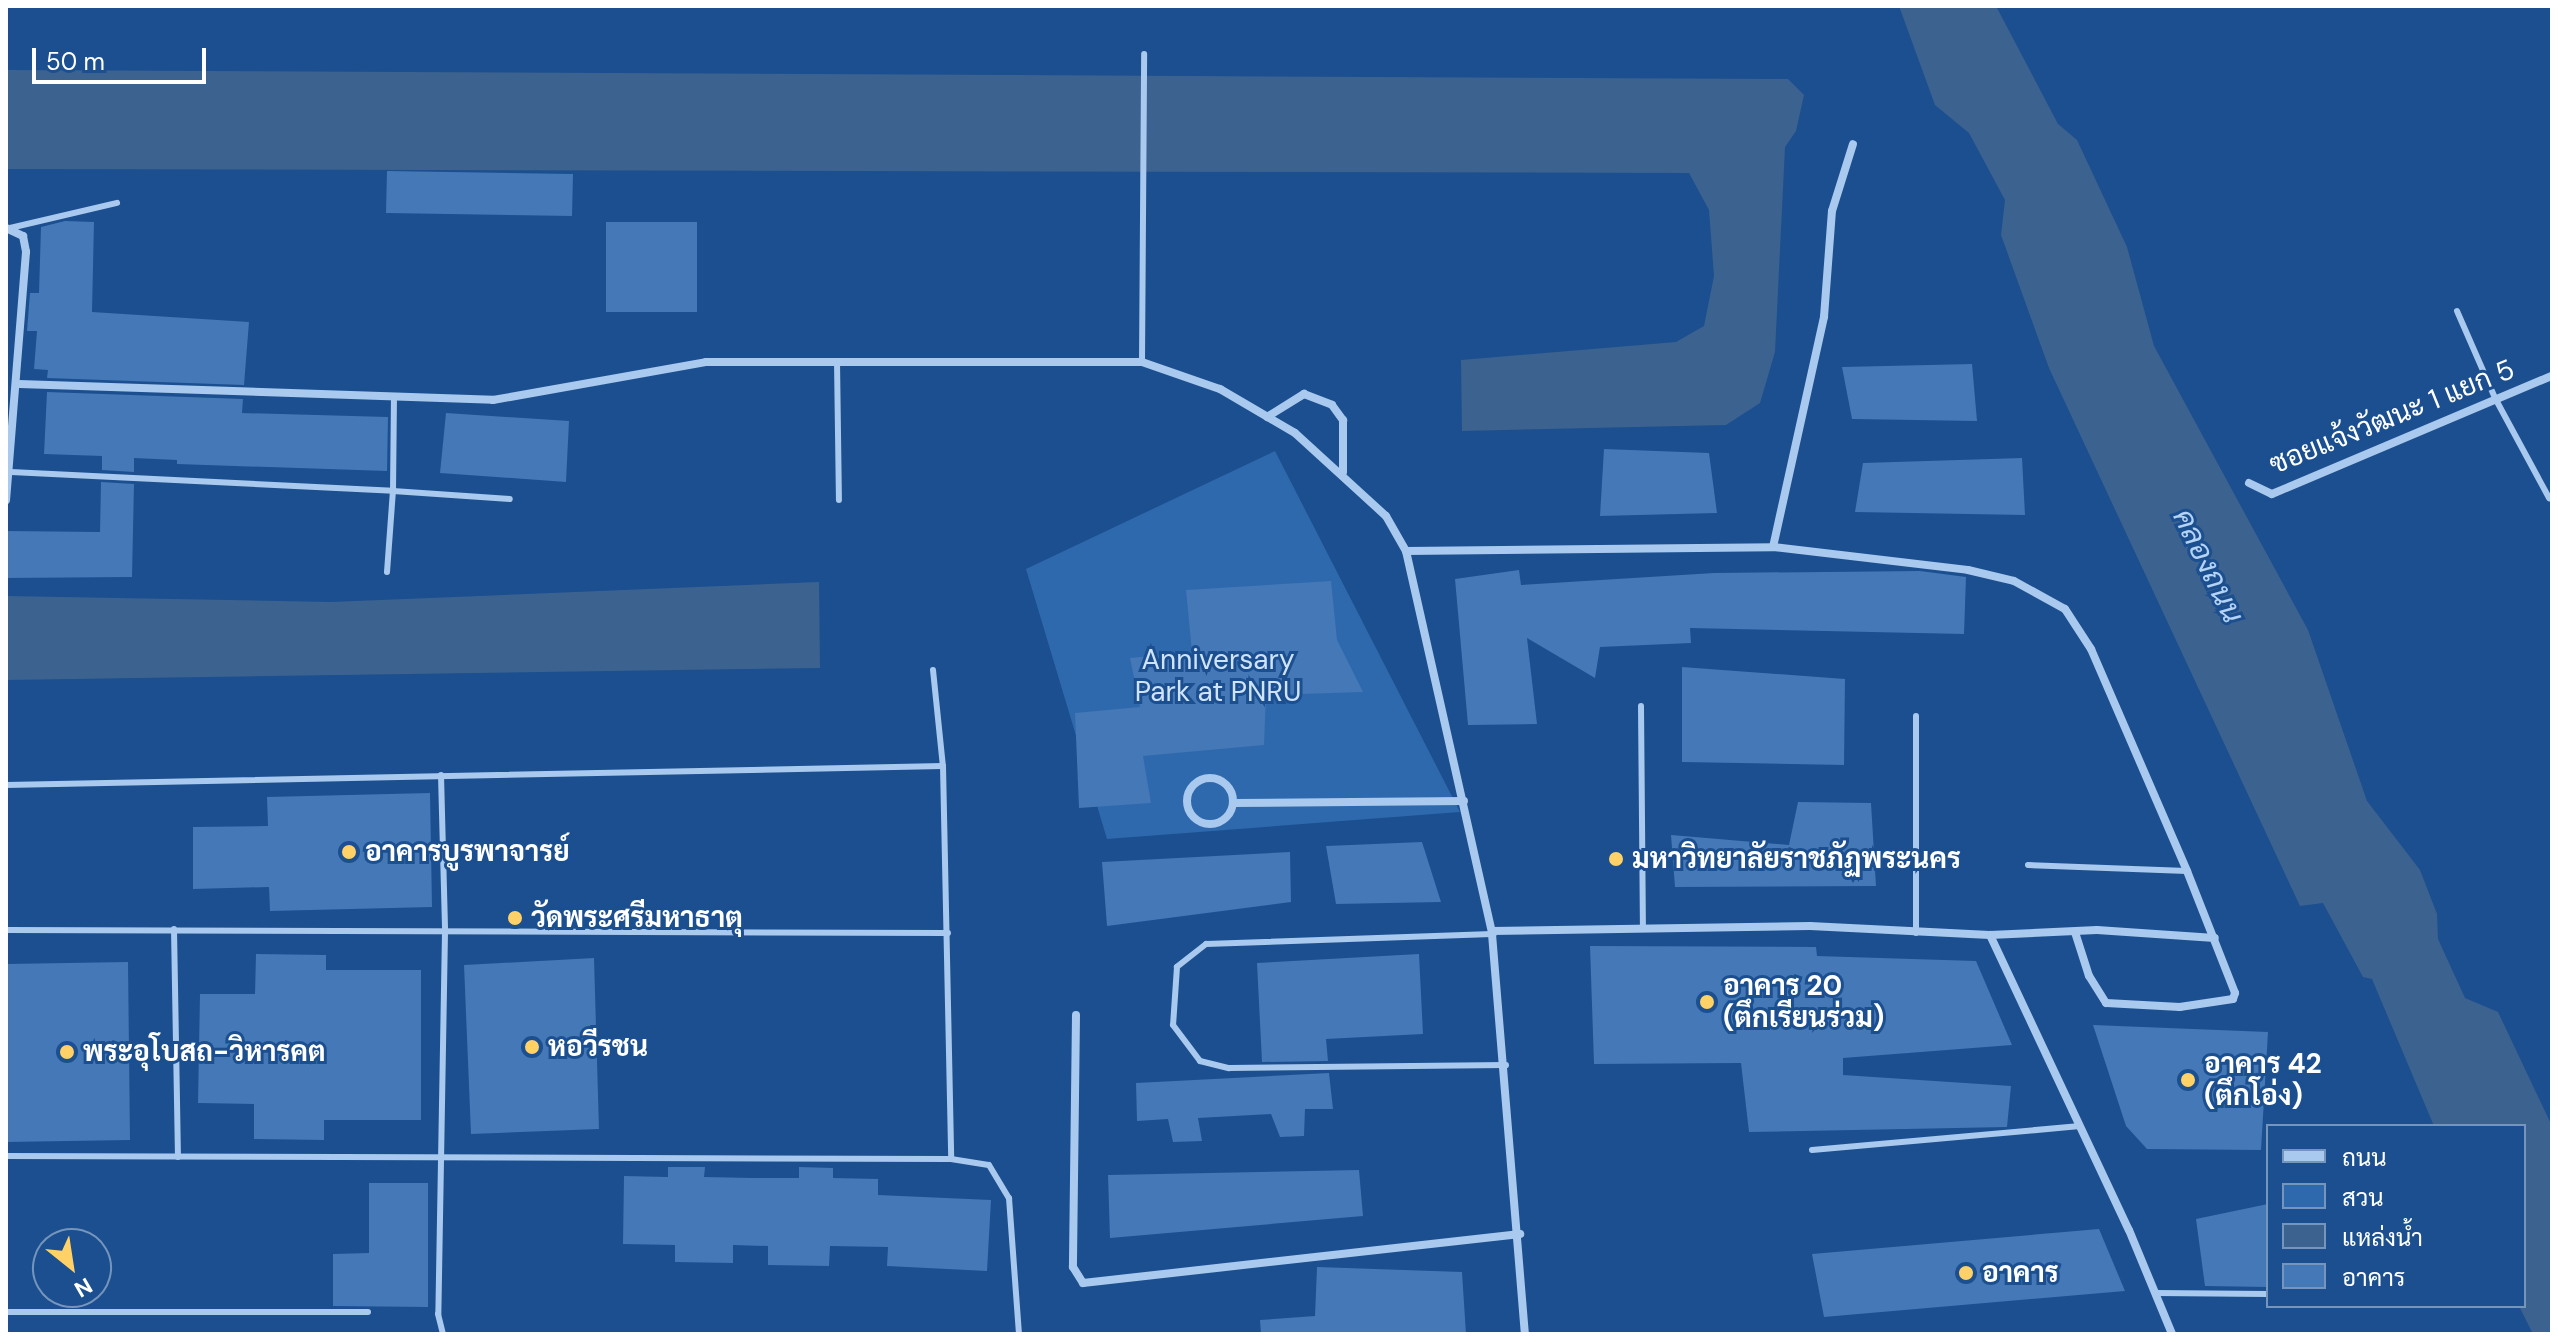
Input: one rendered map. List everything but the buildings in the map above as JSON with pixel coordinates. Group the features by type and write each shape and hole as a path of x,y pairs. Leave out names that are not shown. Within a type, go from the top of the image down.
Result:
{"street":[{"path":"1773,547 1824,317 1832,211 1853,144"},
{"path":"6,500 19,384 26,252 23,236 8,228"},
{"path":"19,384 493,400 574,388 662,366 837,361 1142,362 1220,389 1267,417 1343,472 1386,516 1406,551 1492,932 1520,1234 1525,1334"},
{"name":"ซอยแจ้งวัฒนะ 1 แยก 5","path":"2249,483 2272,494 2552,376"},
{"path":"1267,417 1304,394 1332,405 1344,428 1343,472"},
{"path":"1406,551 1773,547 1968,570 2014,581 2065,609 2091,649 2187,871 2235,993 2233,999 2180,1007 2106,1003 2089,976 2075,932"},
{"path":"1209,778 1227,785 1233,803 1228,817 1213,824 1197,821 1187,805 1192,787 1209,778"},
{"path":"1233,803 1464,801"},
{"path":"1492,932 1643,926 1990,935 2075,932 2215,938"},
{"path":"1990,935 2080,1126 2172,1334"},
{"path":"1076,1015 1073,1267 1083,1283 1520,1234"}],"lane":[{"path":"1142,362 1140,208 1144,54"},
{"path":"8,228 117,203"},
{"path":"2457,311 2495,398 2549,498"},
{"path":"837,361 839,500"},
{"path":"387,572 393,491 394,397"},
{"path":"11,472 510,499"},
{"path":"933,670 943,766 951,1159"},
{"path":"1641,706 1643,926"},
{"path":"1916,716 1916,933"},
{"path":"6,785 943,766"},
{"path":"441,775 445,932 438,1314 443,1334"},
{"path":"2028,865 2187,871"},
{"path":"174,929 178,1157"},
{"path":"6,930 948,933"},
{"path":"1492,932 1206,944 1177,967 1173,1025 1200,1061 1229,1068 1506,1065"},
{"path":"1812,1150 2080,1126"},
{"path":"6,1156 951,1159 989,1165 1009,1198 1019,1334"},
{"path":"2156,1293 2266,1294"},
{"path":"6,1312 368,1312"}],"green space":[{"name":"Anniversary Park at PNRU","path":"1275,451 1460,812 1107,839 1026,569"}],"water":[{"name":"คลองถนน","path":"1899,6 1996,6 2058,124 2077,140 2127,247 2154,346 2308,630 2367,801 2420,870 2437,914 2438,939 2465,998 2498,1012 2552,1126 2552,1334 2533,1334 2520,1308 2526,1308 2526,1124 2433,1124 2372,979 2363,977 2323,903 2300,906 2049,368 2001,235 2005,200 1969,133 1935,105"},
{"path":"6,70 1788,79 1804,95 1796,131 1785,147 1775,352 1760,403 1726,425 1462,431 1461,360 1676,342 1704,326 1714,276 1709,210 1689,173 6,169"},
{"path":"819,582 820,668 6,680 6,596 331,602"}],"place":[{"name":"อาคารบูรพาจารย์","path":"349,852"},
{"name":"มหาวิทยาลัยราชภัฏพระนคร","path":"1616,859"},
{"name":"วัดพระศรีมหาธาตุ","path":"515,918"},
{"name":"อาคาร 20 (ตึกเรียนร่วม)","path":"1707,1002"},
{"name":"หอวีรชน","path":"532,1047"},
{"name":"พระอุโบสถ-วิหารคต","path":"67,1052"},
{"name":"อาคาร 42 (ตึกโอ่ง)","path":"2188,1080"},
{"name":"อาคาร","path":"1966,1273"}]}
